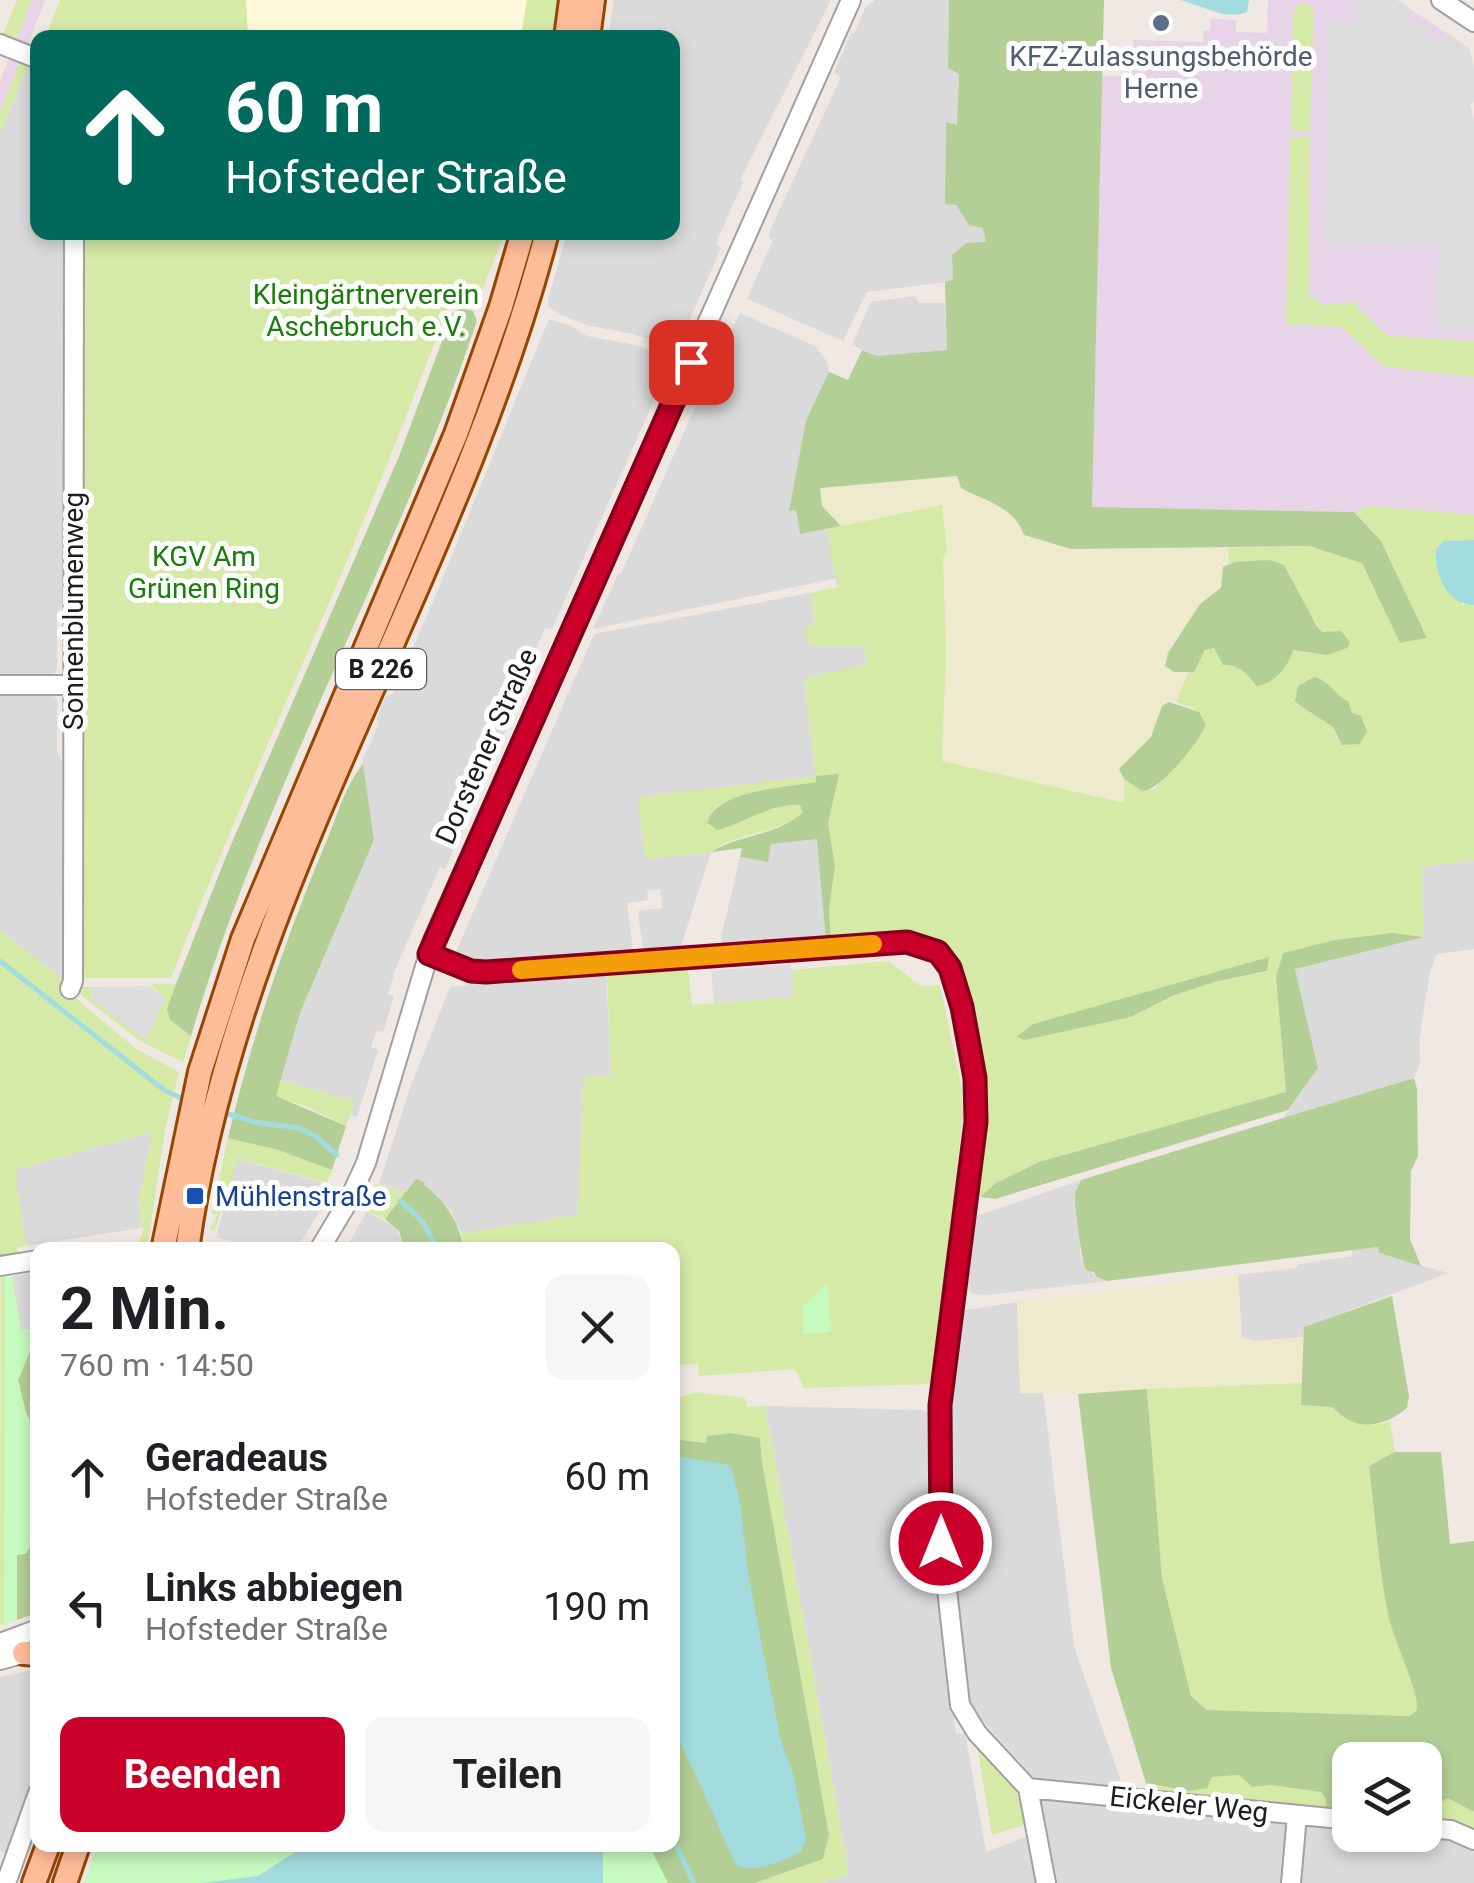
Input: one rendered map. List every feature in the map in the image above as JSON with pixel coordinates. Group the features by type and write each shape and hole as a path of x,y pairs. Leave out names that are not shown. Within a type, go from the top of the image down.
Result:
{"main road":[{"path":"567,30 571,0"},
{"path":"589,30 594,0"},
{"name":"B 226","path":"188,1242 220,1005 242,939 456,434 521,240"},
{"name":"B 226","path":"166,1242 203,1109 264,947 330,784 466,474 545,240"},
{"path":"34,1883 45,1852"},
{"path":"65,1883 76,1852"}],"street":[{"name":"Dorstener Straße","path":"324,1242 366,1163 429,954 852,0"},
{"path":"1441,0 1474,22"},
{"path":"0,44 30,55"},
{"name":"Sonnenblumenweg","path":"70,990 74,240"},
{"path":"0,685 73,685"},
{"path":"429,954 471,971 486,972 907,942 938,952 950,968 962,1007 975,1078 976,1122 940,1397 940,1527 960,1705 976,1733 1028,1788 1046,1883"},
{"path":"0,1266 30,1261"},
{"path":"0,1643 30,1633"},
{"path":"0,1660 30,1653"},
{"name":"Eickeler Weg","path":"1028,1788 1332,1818"},
{"path":"6,1883 30,1815"},
{"path":"1291,1883 1298,1815"},
{"path":"1442,1829 1474,1840"}],"shaded area":[{"path":"32,0 45,0 30,30 27,46 15,41"},
{"path":"246,0 527,0 522,30 248,30"},
{"path":"614,0 831,0 740,180 743,182 716,243 721,248 677,349 633,334 586,325 549,307 565,240 680,240 680,30 609,30"},
{"path":"875,0 949,0 948,68 959,73 957,126 946,123 945,203 955,205 983,228 988,238 953,281 867,292 843,341 747,299 773,240 769,238 770,230 841,77 834,73 851,33 854,34 865,8"},
{"path":"1268,0 1397,0 1469,48 1474,69 1474,102 1470,104 1474,120 1474,515 1369,506 1354,512 1092,507 1102,76 1132,76 1133,40 1203,42 1211,19 1236,20 1236,32 1267,33"},
{"path":"1354,0 1397,0 1415,12 1408,25 1430,26 1430,37 1454,38 1469,48 1474,69 1474,102 1470,104 1474,120 1474,329 1435,329 1436,261 1441,261 1441,249 1340,243 1339,247 1324,247 1329,49 1325,21 1353,22"},
{"path":"9,58 20,62 0,112 0,82"},
{"path":"30,66 30,240 67,240 67,598 57,616 57,670 53,675 0,678 0,134"},
{"path":"915,296 918,303 945,303 947,350 877,356 852,345 871,302"},
{"path":"740,313 815,346 826,360 829,372 806,420 790,510 796,510 800,534 827,529 838,578 593,629 621,574"},
{"path":"549,319 587,336 636,345 672,360 552,629 545,628 508,713 510,720 498,749 489,756 466,806 472,809 445,869 440,867 395,970 388,994 394,996 383,1032 377,1031 371,1047 378,1050 357,1117 350,1115 354,1101 280,1080 300,1013 374,840 362,761 379,724 377,718 386,696 392,695 429,611"},
{"path":"958,476 985,501 1008,509 1019,521 1024,535 1071,549 1228,548 1229,563 1222,573 1221,588 1200,604 1168,653 1165,666 1174,672 1188,673 1176,702 1165,703 1151,737 1119,769 1124,779 1125,803 942,761 946,651 943,557 947,550 942,505 841,526 822,506 820,488"},
{"path":"810,593 815,625 864,647 868,666 804,678 816,776 645,859 711,852 681,946 643,950 638,911 663,908 660,889 647,891 648,900 627,903 633,950 478,964 455,954 594,634"},
{"path":"0,690 51,692 57,700 57,752 66,769 66,982 0,930"},
{"path":"818,839 826,942 722,950 721,938 740,857 767,862 771,844"},
{"path":"1474,860 1474,949 1437,954 1430,971 1419,1041 1420,1064 1414,1078 1282,1119 1318,1068 1295,969 1423,937 1422,867"},
{"path":"791,964 794,997 714,1003 711,971"},
{"path":"606,970 611,1076 583,1077 579,1216 461,1233 451,1211 422,1183 416,1180 406,1192 379,1184 410,1088 450,987 467,985 466,978"},
{"path":"150,986 165,999 146,1040 92,1000 91,987"},
{"path":"153,1132 139,1197 141,1228 30,1242 26,1246 14,1170"},
{"path":"237,1159 335,1186 301,1242 236,1242 216,1237"},
{"path":"1081,1180 1076,1196 1081,1259 1097,1277 1107,1281 989,1295 973,1294 962,1284 974,1217"},
{"path":"367,1211 396,1228 402,1242 350,1242"},
{"path":"1378,1247 1380,1254 1448,1273 1305,1327 1304,1337 1258,1341 1242,1338 1238,1275 1296,1268 1299,1264 1352,1256 1352,1250"},
{"path":"30,1273 30,1329 21,1330 12,1276"},
{"path":"1238,1275 1242,1338 1258,1341 1304,1337 1302,1383 1078,1394 1020,1393 1017,1301"},
{"path":"1017,1302 1020,1392 1043,1392 1074,1647 1123,1787 1034,1778 974,1711 969,1700 950,1536 949,1397 960,1311"},
{"path":"765,1406 921,1410 930,1414 932,1538 956,1734 965,1733 986,1852 1043,1830 1039,1796 1332,1826 1332,1852 1442,1852 1442,1838 1459,1838 1474,1847 1474,1883 819,1883 849,1874"},
{"path":"30,1671 30,1784 6,1854 0,1851 0,1677"}],"green space":[{"path":"17,0 32,0 16,39 3,34"},
{"path":"60,0 246,0 248,30 48,30"},
{"path":"527,0 558,0 553,30 522,30"},
{"path":"949,0 1104,0 1092,507 1354,512 1381,541 1427,638 1400,643 1362,563 1309,546 1071,549 1024,535 1006,511 961,488 957,476 820,488 822,506 841,526 800,534 796,510 789,511 806,420 829,372 848,380 862,350 877,356 947,350 945,282 953,280 952,255 966,243 986,242 983,228 969,225 956,205 945,204 946,122 957,125 959,74 948,68"},
{"path":"1299,4 1309,5 1314,11 1310,131 1291,131 1293,13"},
{"path":"20,62 28,65 0,134 0,112"},
{"path":"1290,137 1310,137 1309,297 1326,305 1352,302 1388,336 1474,341 1474,377 1385,367 1341,327 1286,324"},
{"name":"KGV Am Grünen Ring","path":"79,240 502,240 479,298 447,308 382,477 171,978 77,975"},
{"path":"461,308 473,311 477,321 444,412 255,854 191,1036 170,1020 167,1009 176,984 227,854 400,454 452,314"},
{"path":"530,319 536,321 480,476 386,688 383,687"},
{"path":"942,505 947,550 943,558 946,651 942,761 1124,803 1124,779 1142,791 1154,789 1204,730 1206,725 1193,708 1176,702 1188,673 1194,671 1205,649 1214,648 1257,685 1280,674 1293,650 1328,655 1347,648 1322,632 1276,562 1229,563 1228,548 1309,546 1362,563 1401,643 1427,638 1381,541 1354,512 1369,506 1474,515 1474,540 1444,541 1462,605 1474,605 1474,860 1422,867 1424,937 1370,936 1283,953 1276,977 1286,1092 1039,1162 996,1183 980,1197 974,1188 979,1125 948,950 938,943 909,936 831,940 829,910 835,866 828,823 838,774 816,777 816,782 749,793 771,810 800,804 803,812 793,822 727,842 711,852 645,859 638,797 816,776 804,678 867,665 864,647 808,645 804,627 815,624 810,593 837,587 827,529","holes":["1325,680 1338,697 1346,699 1352,713 1367,727 1337,739 1333,727 1295,700 1296,691","1269,958 1267,972 1214,982 1172,996 1131,1017 1026,1040 1017,1037 1033,1024"]},
{"path":"1269,560 1284,565 1322,632 1341,631 1350,642 1347,648 1328,655 1293,650 1280,673 1257,686 1239,668 1223,665 1214,648 1205,650 1194,672 1174,672 1165,666 1168,653 1200,604 1221,588 1223,567 1235,562"},
{"path":"1314,677 1348,701 1352,713 1361,716 1367,731 1360,744 1342,745 1333,727 1295,700 1298,686"},
{"path":"1169,702 1199,712 1206,725 1168,775 1142,791 1124,779 1119,769 1151,737 1162,706"},
{"path":"363,764 374,840 300,1013 276,1096 346,1126 332,1170 278,1150 228,1138 284,950 342,800"},
{"path":"839,774 828,823 835,866 829,910 831,941 826,942 817,839 771,844 768,862 740,857 742,848 711,852 782,826 803,812 800,805 769,810 718,830 707,823 713,812 738,797 816,782 816,776"},
{"path":"0,930 66,982 66,990 135,1048 179,1072 165,1130 148,1242 139,1242 144,1228 139,1197 152,1132 15,1170 26,1246 17,1247 18,1256 0,1259"},
{"path":"1392,933 1424,937 1295,969 1318,1068 1288,1110 995,1199 980,1197 996,1183 1039,1162 1286,1092 1276,977 1283,953 1335,940"},
{"path":"1269,957 1267,971 1172,996 1131,1017 1025,1040 1016,1037 1033,1024"},
{"path":"889,961 920,986 940,985 961,1085 963,1115 932,1384 804,1388 795,1369 699,1376 698,1364 680,1365 680,1242 463,1242 461,1233 578,1215 583,1077 611,1075 607,975 688,970 692,1005 793,997 792,970"},
{"path":"150,984 176,984 169,1014 191,1036 183,1062 140,1041 76,991 76,987 90,987 92,1000 165,999"},
{"path":"1414,1078 1418,1156 1411,1171 1410,1239 1421,1266 1379,1253 1378,1247 1107,1281 1086,1270 1075,1202 1081,1180"},
{"path":"280,1080 355,1101 346,1126 276,1097"},
{"path":"228,1138 278,1150 332,1170 327,1183 238,1159 215,1230 210,1229 217,1215 212,1213"},
{"path":"416,1179 426,1183 423,1184 450,1213 462,1242 402,1242 399,1231 385,1219"},
{"path":"376,1184 406,1192 385,1219 367,1211"},
{"path":"1,1273 5,1277 4,1624 0,1625"},
{"path":"12,1276 21,1330 30,1329 30,1351 18,1380 30,1420 30,1548 25,1554 17,1555 17,1620 4,1625 5,1277"},
{"path":"828,1283 831,1332 803,1334 802,1307"},
{"path":"1392,1296 1409,1397 1407,1408 1389,1420 1360,1424 1333,1407 1301,1405 1304,1327"},
{"path":"30,1351 30,1421 26,1413 18,1380"},
{"path":"1302,1383 1301,1405 1334,1407 1372,1425 1390,1422 1395,1452 1369,1466 1388,1614 1417,1701 1417,1710 1410,1716 1207,1710 1191,1696 1162,1578 1147,1389"},
{"path":"1147,1389 1162,1578 1191,1696 1207,1710 1410,1716 1417,1710 1388,1614 1369,1466 1395,1452 1441,1452 1450,1544 1474,1541 1474,1812 1448,1798 1442,1802 1442,1742 1332,1742 1332,1813 1327,1812 1321,1792 1271,1785 1252,1787 1239,1775 1212,1777 1207,1788 1189,1791 1146,1783 1111,1668 1078,1394"},
{"path":"696,1392 745,1398 747,1407 765,1406 849,1874 819,1883 755,1883 823,1859 829,1835 760,1438 715,1434 707,1443 681,1440 680,1397"},
{"path":"730,1433 760,1438 829,1835 823,1859 755,1883 603,1883 603,1852 680,1852 680,1439 706,1443 707,1436"},
{"path":"30,1548 30,1615 17,1620 17,1554 25,1554"},
{"path":"977,1745 1015,1788 1027,1824 992,1835"},
{"path":"1239,1775 1252,1787 1271,1785 1322,1792 1327,1799 1327,1812 1149,1793 1146,1783 1189,1791 1211,1777"},
{"path":"1448,1797 1474,1812 1474,1834 1442,1827 1442,1801"},
{"path":"95,1852 652,1852 668,1883 84,1883"}],"water":[{"path":"1181,0 1249,0 1247,12 1237,15"},
{"path":"1474,540 1474,605 1464,604 1449,594 1440,577 1436,549 1444,541"},
{"path":"680,1457 726,1464 732,1469 780,1738 794,1777 806,1840 801,1852 777,1862 751,1868 736,1865 680,1741"},
{"path":"295,1852 603,1852 603,1883 202,1883 258,1876"}],"waterway":[{"path":"0,961 164,1090 185,1100"},
{"path":"219,1111 254,1122 299,1128 337,1155"},
{"path":"400,1201 422,1222 432,1242"},
{"path":"679,1852 694,1883"}],"slow traffic":[{"path":"521,970 873,944"}],"place":[{"name":"KFZ-Zulassungsbehörde Herne","path":"1161,23"},
{"name":"Mühlenstraße","path":"195,1196"}],"route":[{"path":"691,362 429,954 471,971 486,972 907,942 930,948 945,959 962,1007 972,1056 976,1122 940,1405 941,1543"}],"park label":[{"name":"Kleingärtnerverein Aschebruch e.V.","path":"366,310"}]}
